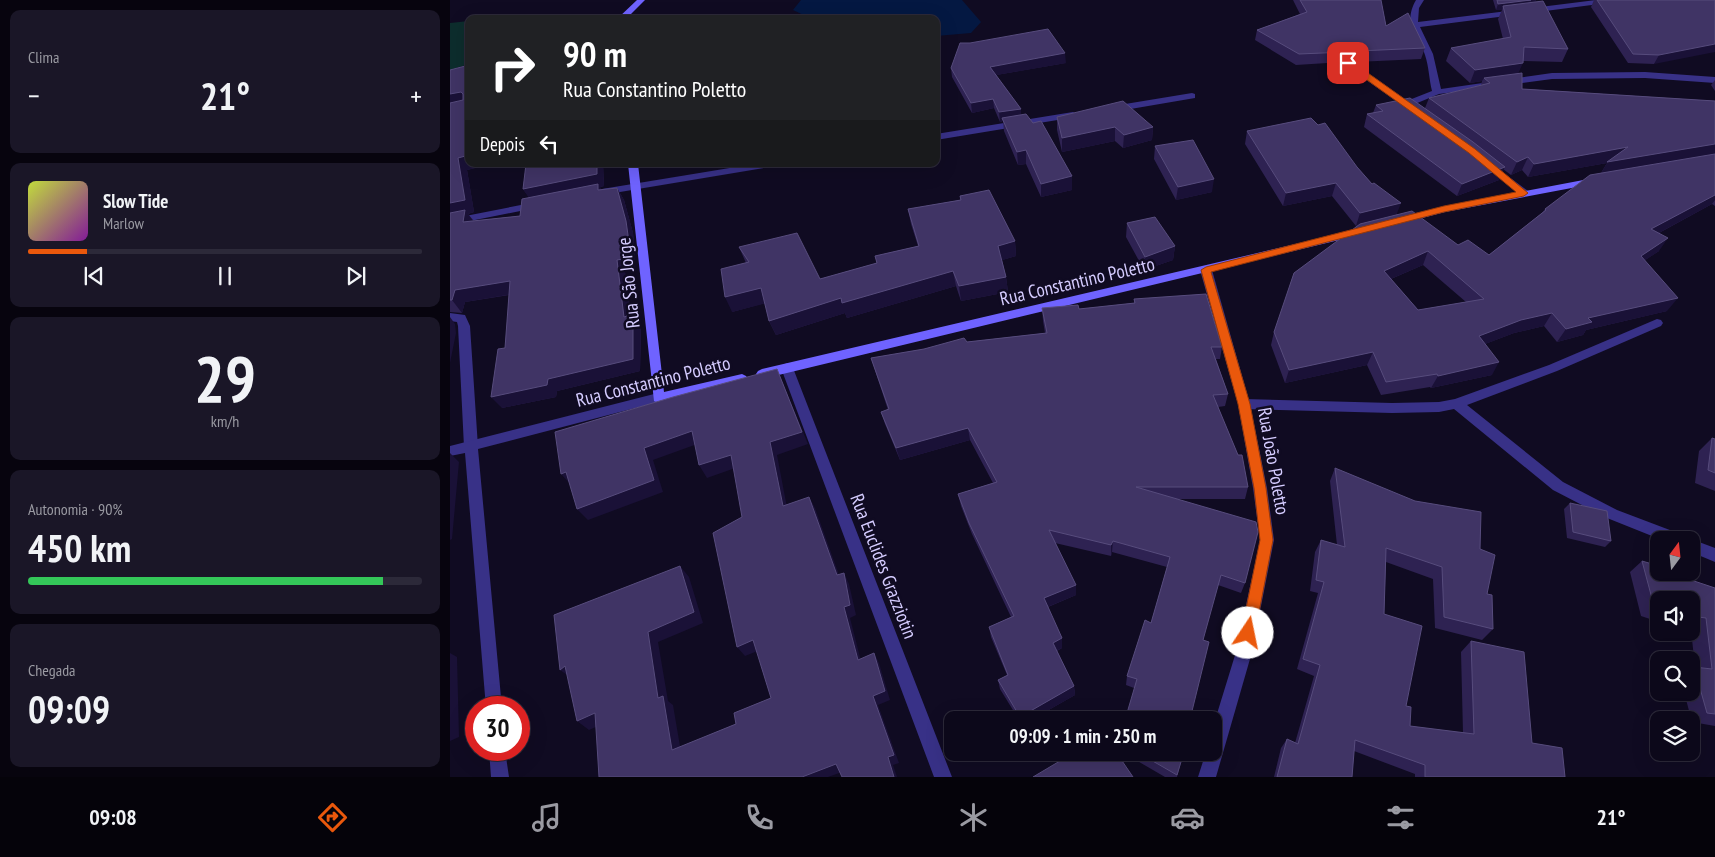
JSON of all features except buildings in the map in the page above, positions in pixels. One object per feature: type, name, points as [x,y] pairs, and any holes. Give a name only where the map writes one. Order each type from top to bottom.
[{"type":"street","points":[[625,15],[641,0]]},
{"type":"street","points":[[1420,0],[1416,5],[1414,25],[1429,52],[1436,92]]},
{"type":"street","points":[[1414,25],[1615,0]]},
{"type":"street","points":[[1348,63],[1421,114]]},
{"type":"street","points":[[1407,104],[1436,92],[1552,76],[1645,75],[1715,80]]},
{"type":"street","points":[[1103,110],[1192,96]]},
{"type":"street","points":[[940,136],[1084,113]]},
{"type":"street","points":[[1480,157],[1524,193]]},
{"type":"street","name":"Rua São Jorge","points":[[633,167],[658,398]]},
{"type":"street","points":[[587,195],[636,185],[751,167]]},
{"type":"street","points":[[1396,222],[1444,209],[1609,179]]},
{"type":"street","points":[[450,222],[548,202]]},
{"type":"street","name":"Rua Constantino Poletto","points":[[450,451],[658,398],[1206,270],[1368,230]]},
{"type":"street","name":"Rua João Poletto","points":[[1206,270],[1244,404],[1260,488],[1267,540],[1244,652],[1216,754],[1207,777]]},
{"type":"street","points":[[450,317],[461,318],[464,326],[471,446],[493,696]]},
{"type":"street","points":[[1244,404],[1392,408],[1438,407],[1456,404],[1553,368],[1657,324]]},
{"type":"street","name":"Rua Euclides Grazziotin","points":[[787,368],[943,777]]},
{"type":"street","points":[[1456,404],[1558,486],[1612,514],[1655,531]]},
{"type":"street","points":[[1700,549],[1715,555]]},
{"type":"street","points":[[498,761],[500,777]]},
{"type":"green space","points":[[465,21],[465,65],[450,70],[450,23]]},
{"type":"water","points":[[801,0],[962,0],[981,22],[971,33],[940,36],[940,15],[804,15],[793,10]]},
{"type":"route","points":[[1248,633],[1267,540],[1260,488],[1244,404],[1206,270],[1310,245],[1444,209],[1524,193],[1472,151],[1348,63]]}]
